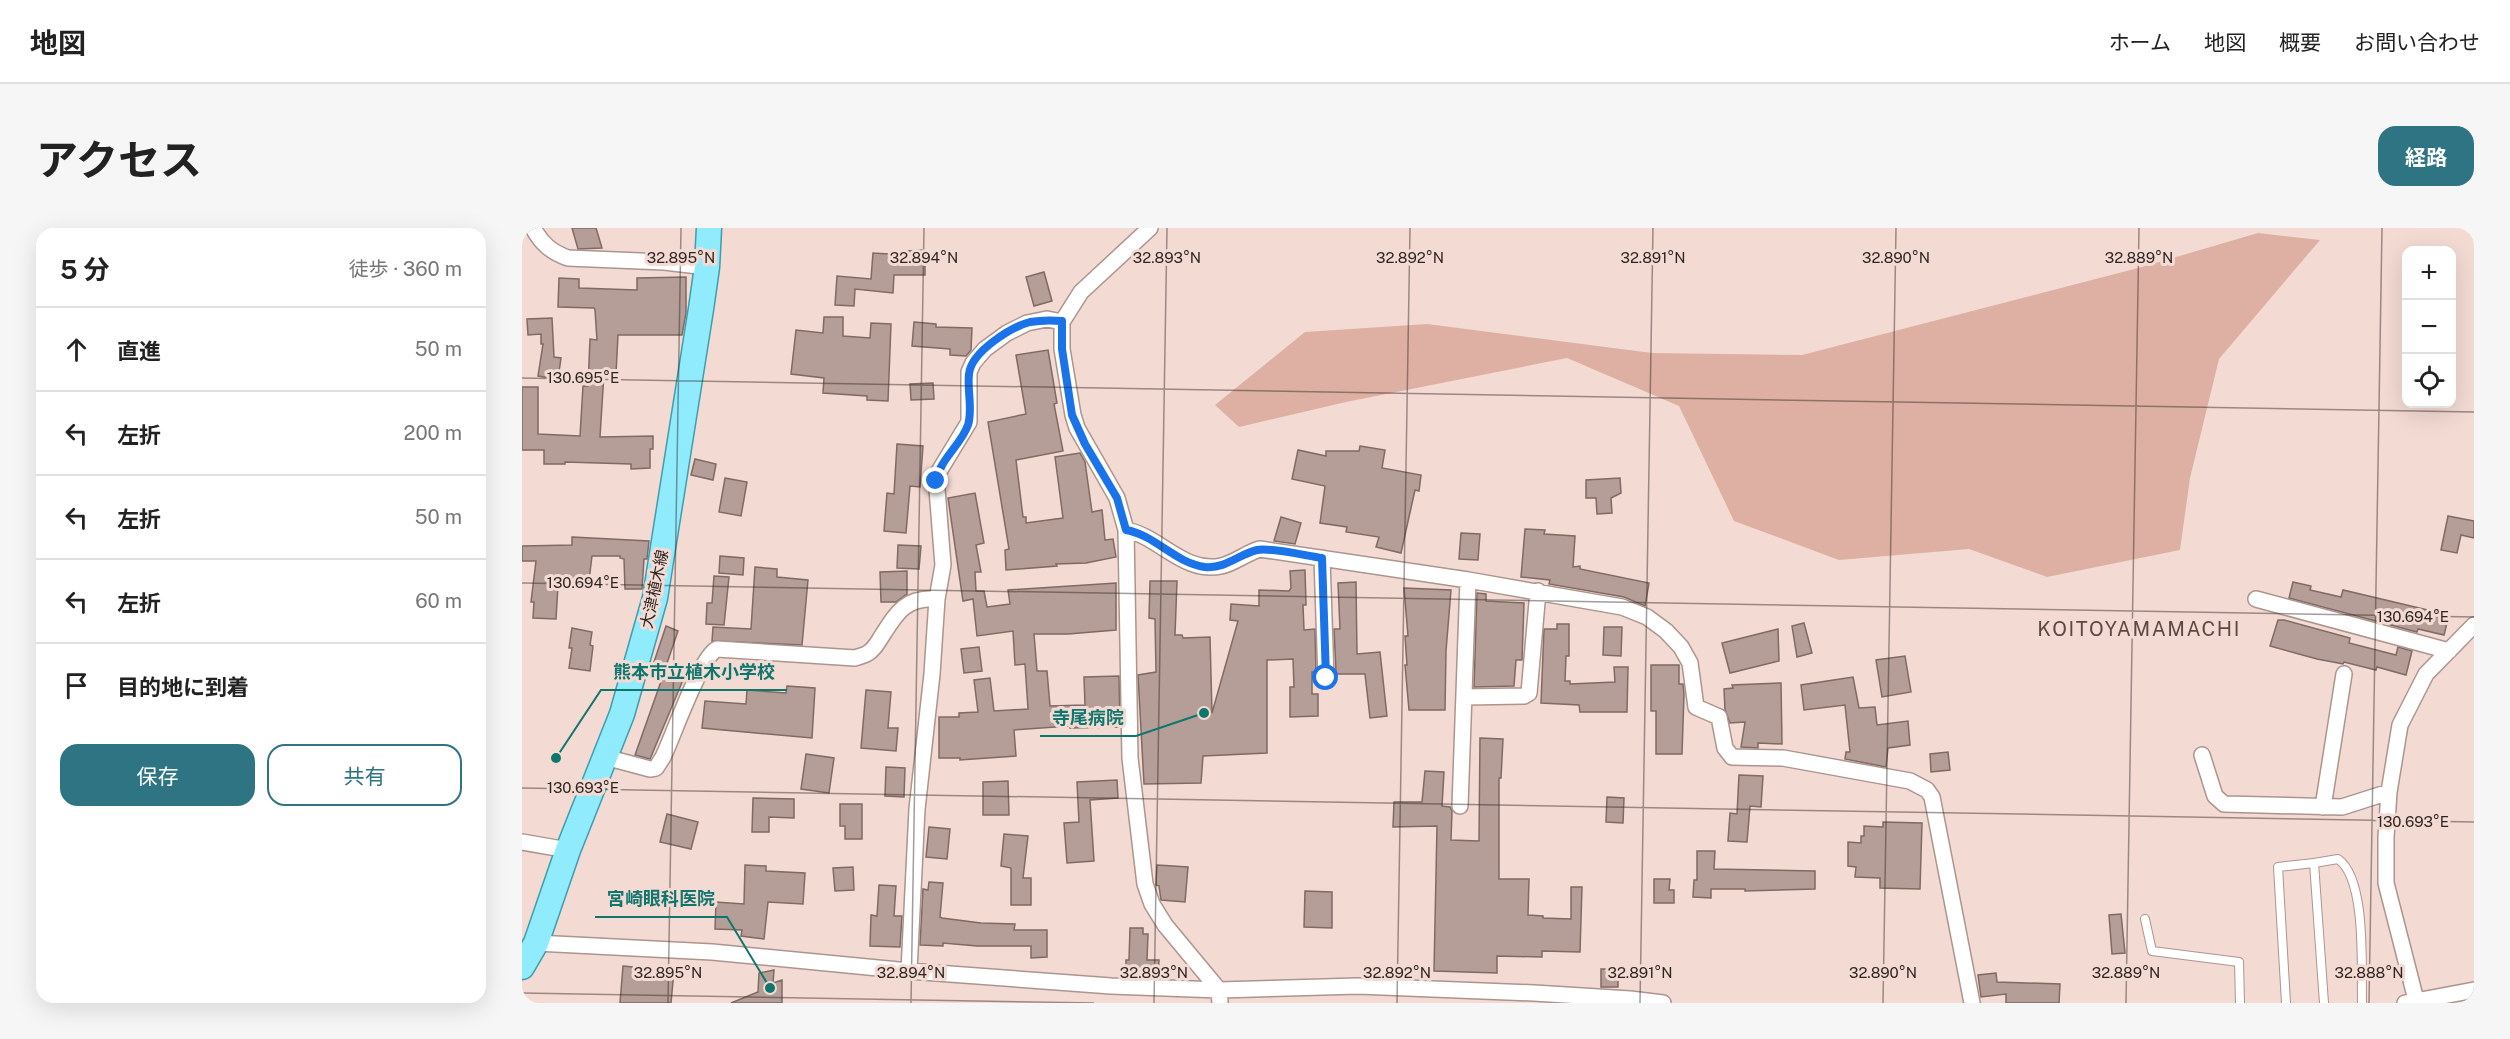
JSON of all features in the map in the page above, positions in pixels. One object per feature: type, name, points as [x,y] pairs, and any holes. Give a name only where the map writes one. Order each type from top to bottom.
[{"type":"main road","name":"大津植木線","points":[[522,967],[536,943],[568,850],[622,714],[656,598],[707,267],[709,228]]},
{"type":"street","points":[[533,228],[541,241],[553,253],[568,258],[664,262],[707,267]]},
{"type":"street","points":[[1150,228],[1081,292],[1062,321],[1062,349],[1072,415],[1085,444],[1117,498],[1126,530],[1130,758],[1145,884],[1152,904],[1165,925],[1220,997]]},
{"type":"street","points":[[909,972],[917,809],[932,674],[937,599],[943,566],[936,481],[938,472],[969,422],[969,372],[984,349],[1007,333],[1028,323],[1047,319],[1062,321]]},
{"type":"street","points":[[1126,530],[1138,532],[1168,551],[1206,567],[1232,563],[1260,549],[1538,591],[1622,607],[1647,617],[1666,631],[1681,647],[1690,663],[1696,707],[1719,717],[1725,748],[1732,757],[1783,758],[1910,782],[1927,790],[1932,797],[1972,1003]]},
{"type":"street","points":[[1322,558],[1326,678]]},
{"type":"street","points":[[1460,806],[1468,580]]},
{"type":"street","points":[[1464,697],[1524,696],[1529,693],[1538,591]]},
{"type":"street","points":[[605,758],[650,769],[656,768],[663,758],[697,676],[711,652],[717,649],[855,658],[869,653],[877,645],[898,611],[910,603],[926,598],[937,599]]},
{"type":"street","points":[[2256,599],[2449,651]]},
{"type":"street","points":[[2474,625],[2426,674],[2400,725],[2389,792],[2386,837],[2386,883],[2411,1002],[2474,990]]},
{"type":"street","points":[[2323,807],[2344,674]]},
{"type":"street","points":[[2202,755],[2215,796],[2224,804],[2342,807],[2389,792]]},
{"type":"street","points":[[522,842],[568,850]]},
{"type":"street","points":[[536,943],[712,952],[909,972],[1111,986],[1220,997],[1358,986],[1606,997],[1663,1003]]},
{"type":"lane","points":[[2286,1003],[2278,867],[2338,859],[2347,866],[2359,906],[2362,1003]]},
{"type":"lane","points":[[2314,863],[2324,1003]]},
{"type":"lane","points":[[2145,920],[2152,951],[2238,962],[2240,1003]]},
{"type":"shaded area","points":[[2258,233],[2320,240],[2219,359],[2190,478],[2180,550],[2047,577],[1969,549],[1839,560],[1734,521],[1679,406],[1567,358],[1346,402],[1239,427],[1215,405],[1305,332],[1427,324],[1652,353],[1802,355],[2142,267]]},
{"type":"building","points":[[572,228],[596,228],[602,248],[578,249]]},
{"type":"building","points":[[925,250],[925,275],[894,275],[893,293],[855,289],[854,306],[835,305],[837,276],[871,279],[873,253],[906,255],[906,251]]},
{"type":"building","points":[[1044,272],[1052,301],[1034,306],[1026,277]]},
{"type":"building","points":[[686,277],[686,313],[682,335],[618,335],[616,374],[604,373],[600,437],[653,436],[650,468],[631,469],[631,464],[565,462],[565,464],[544,464],[544,450],[522,450],[522,387],[538,387],[538,434],[580,436],[583,386],[588,386],[590,339],[597,340],[595,310],[594,308],[558,307],[559,278],[579,279],[579,288],[637,290],[637,278]]},
{"type":"building","points":[[824,317],[843,317],[843,336],[870,338],[871,323],[891,324],[888,401],[867,400],[867,396],[823,393],[824,378],[791,374],[796,330],[823,333]]},
{"type":"building","points":[[552,318],[554,357],[561,358],[558,379],[538,376],[543,344],[541,344],[541,334],[528,335],[527,319]]},
{"type":"building","points":[[914,322],[936,324],[936,327],[972,328],[971,350],[966,356],[950,355],[950,349],[912,346]]},
{"type":"building","points":[[1048,350],[1057,403],[1054,404],[1063,451],[1016,460],[1023,517],[1026,517],[1026,523],[1063,518],[1055,457],[1080,453],[1085,462],[1092,512],[1102,510],[1105,540],[1113,539],[1116,557],[1086,563],[1006,570],[1005,550],[1009,549],[988,422],[1026,414],[1016,355]]},
{"type":"building","points":[[933,383],[934,399],[911,400],[910,384]]},
{"type":"building","points":[[897,444],[923,446],[920,487],[910,486],[906,533],[884,531],[887,493],[894,494]]},
{"type":"building","points":[[1360,446],[1385,450],[1382,468],[1421,475],[1419,491],[1415,490],[1401,553],[1376,547],[1379,537],[1346,532],[1347,527],[1320,523],[1325,486],[1292,479],[1298,450],[1326,456],[1326,451],[1359,451]]},
{"type":"building","points":[[695,459],[716,464],[713,480],[691,475]]},
{"type":"building","points":[[725,478],[747,482],[741,516],[719,512]]},
{"type":"building","points":[[1620,478],[1621,493],[1611,498],[1612,513],[1597,514],[1596,498],[1586,498],[1586,480]]},
{"type":"building","points":[[975,493],[984,543],[976,545],[981,572],[975,572],[976,591],[984,591],[987,607],[1010,604],[1008,590],[1116,583],[1116,630],[1034,634],[1037,671],[1047,671],[1050,706],[1085,705],[1084,677],[1119,676],[1120,727],[1070,728],[1070,726],[1014,730],[1016,756],[960,760],[960,758],[939,758],[939,717],[959,717],[959,713],[978,712],[974,680],[990,678],[994,711],[1028,709],[1025,664],[1015,665],[1013,631],[977,636],[973,599],[963,601],[948,498]]},
{"type":"building","points":[[2448,516],[2474,521],[2474,538],[2461,535],[2457,553],[2441,550]]},
{"type":"building","points":[[1281,517],[1301,523],[1295,544],[1274,541]]},
{"type":"building","points":[[1525,529],[1545,530],[1544,534],[1575,536],[1573,567],[1580,566],[1580,569],[1649,583],[1645,606],[1624,597],[1549,584],[1550,580],[1521,577]]},
{"type":"building","points":[[1461,533],[1480,534],[1478,560],[1459,559]]},
{"type":"building","points":[[572,537],[649,541],[647,559],[644,559],[642,589],[625,589],[624,559],[620,556],[592,556],[588,589],[558,586],[556,619],[533,618],[534,602],[531,602],[536,561],[522,561],[522,546],[572,545]]},
{"type":"building","points":[[898,545],[921,546],[919,569],[897,568]]},
{"type":"building","points":[[720,556],[744,558],[743,575],[719,573]]},
{"type":"building","points":[[755,567],[777,569],[777,577],[808,580],[802,645],[712,641],[713,627],[751,629]]},
{"type":"building","points":[[1305,570],[1304,630],[1315,629],[1316,672],[1312,672],[1312,694],[1318,694],[1318,716],[1290,717],[1290,687],[1294,687],[1293,659],[1267,660],[1267,753],[1203,756],[1201,783],[1144,784],[1138,675],[1156,672],[1155,619],[1149,618],[1150,581],[1177,581],[1175,635],[1182,635],[1183,638],[1210,637],[1212,713],[1238,621],[1230,620],[1231,604],[1259,606],[1259,590],[1289,591],[1291,588],[1290,571]]},
{"type":"building","points":[[907,571],[907,594],[896,602],[881,602],[880,572]]},
{"type":"building","points":[[714,576],[729,577],[724,625],[706,624],[707,603],[712,603]]},
{"type":"building","points":[[1356,582],[1357,654],[1380,652],[1387,716],[1370,718],[1365,674],[1337,674],[1336,671],[1334,629],[1340,629],[1338,583]]},
{"type":"building","points":[[2293,582],[2311,586],[2310,590],[2341,597],[2343,590],[2449,615],[2444,635],[2418,629],[2417,632],[2289,598]]},
{"type":"building","points":[[1404,588],[1451,590],[1446,651],[1445,710],[1409,710],[1405,665],[1407,665],[1405,636],[1408,636]]},
{"type":"building","points":[[1477,593],[1486,594],[1486,601],[1524,603],[1522,660],[1516,660],[1514,686],[1474,687]]},
{"type":"building","points":[[2278,620],[2350,638],[2349,643],[2396,655],[2398,647],[2412,651],[2406,675],[2377,667],[2376,670],[2344,662],[2343,664],[2317,659],[2270,646]]},
{"type":"building","points":[[1804,623],[1812,653],[1797,657],[1792,626]]},
{"type":"building","points":[[1557,624],[1569,624],[1569,656],[1566,656],[1565,681],[1570,681],[1570,684],[1615,682],[1614,667],[1628,667],[1627,712],[1580,712],[1579,705],[1541,703],[1544,629],[1557,629]]},
{"type":"building","points":[[666,626],[678,631],[664,672],[652,668]]},
{"type":"building","points":[[1604,627],[1622,627],[1621,656],[1603,655]]},
{"type":"building","points":[[572,628],[592,632],[590,671],[569,668]]},
{"type":"building","points":[[1778,629],[1779,661],[1730,673],[1722,643]]},
{"type":"building","points":[[979,647],[982,671],[964,673],[961,649]]},
{"type":"building","points":[[1905,656],[1911,692],[1882,697],[1876,660]]},
{"type":"building","points":[[1651,665],[1679,665],[1679,684],[1683,684],[1684,694],[1682,754],[1656,754],[1656,711],[1651,711]]},
{"type":"building","points":[[664,673],[683,680],[650,759],[635,755]]},
{"type":"building","points":[[1853,677],[1859,708],[1875,707],[1877,725],[1908,721],[1910,745],[1888,748],[1886,767],[1845,759],[1846,752],[1850,752],[1845,705],[1804,710],[1801,685]]},
{"type":"building","points":[[1781,683],[1782,744],[1758,743],[1758,748],[1741,747],[1745,722],[1730,723],[1725,710],[1724,689],[1733,688],[1732,685]]},
{"type":"building","points":[[787,686],[815,688],[812,738],[702,728],[705,701],[746,704],[747,690],[786,693]]},
{"type":"building","points":[[866,690],[891,692],[888,728],[898,728],[896,751],[861,748]]},
{"type":"building","points":[[1480,738],[1503,739],[1501,778],[1499,778],[1499,879],[1529,879],[1528,915],[1543,916],[1543,918],[1571,919],[1571,887],[1582,887],[1580,952],[1542,951],[1542,957],[1497,956],[1497,973],[1434,971],[1437,826],[1393,827],[1394,802],[1422,802],[1425,771],[1444,772],[1442,806],[1450,807],[1452,811],[1451,840],[1479,841]]},
{"type":"building","points":[[1948,752],[1950,770],[1931,772],[1930,754]]},
{"type":"building","points":[[806,754],[834,758],[829,793],[801,789]]},
{"type":"building","points":[[886,767],[905,768],[904,797],[885,796]]},
{"type":"building","points":[[1739,775],[1763,776],[1761,807],[1750,806],[1747,842],[1728,841],[1730,813],[1737,814]]},
{"type":"building","points":[[1117,780],[1118,798],[1090,800],[1094,861],[1067,863],[1064,823],[1079,822],[1077,782]]},
{"type":"building","points":[[1008,781],[1009,815],[983,815],[983,782]]},
{"type":"building","points":[[1607,797],[1624,798],[1623,823],[1606,822]]},
{"type":"building","points":[[753,798],[794,799],[794,818],[769,817],[769,832],[752,832]]},
{"type":"building","points":[[840,804],[862,804],[862,839],[845,839],[845,826],[840,826]]},
{"type":"building","points":[[667,814],[698,822],[691,849],[660,842]]},
{"type":"building","points":[[1883,822],[1922,823],[1920,889],[1880,888],[1880,878],[1855,877],[1856,867],[1848,866],[1848,842],[1861,843],[1864,826],[1883,827]]},
{"type":"building","points":[[929,827],[950,829],[947,859],[926,857]]},
{"type":"building","points":[[1004,834],[1028,836],[1023,878],[1031,878],[1031,905],[1011,905],[1011,868],[1001,866]]},
{"type":"building","points":[[1697,851],[1715,851],[1714,869],[1815,871],[1815,889],[1745,891],[1745,889],[1711,889],[1711,898],[1693,897],[1694,880],[1697,880]]},
{"type":"building","points":[[745,865],[766,866],[766,871],[805,873],[803,904],[768,902],[764,939],[741,936],[742,930],[715,929],[716,902],[744,904]]},
{"type":"building","points":[[1157,865],[1188,867],[1185,902],[1161,900],[1159,886],[1156,885]]},
{"type":"building","points":[[853,867],[854,890],[835,891],[833,868]]},
{"type":"building","points":[[1654,879],[1670,879],[1669,890],[1674,890],[1674,903],[1654,903]]},
{"type":"building","points":[[929,882],[943,883],[940,917],[981,923],[1015,924],[1014,930],[1047,930],[1047,957],[1031,958],[1031,946],[977,946],[943,943],[943,946],[920,945],[923,889],[928,890]]},
{"type":"building","points":[[879,885],[896,886],[894,916],[902,916],[900,947],[870,946],[871,915],[877,916]]},
{"type":"building","points":[[1305,891],[1332,892],[1332,928],[1304,927]]},
{"type":"building","points":[[2121,914],[2125,953],[2112,954],[2109,915]]},
{"type":"building","points":[[1130,928],[1143,928],[1143,934],[1148,934],[1147,960],[1159,960],[1158,978],[1126,977]]},
{"type":"building","points":[[623,966],[674,971],[671,1003],[620,1003]]},
{"type":"building","points":[[1601,969],[1618,969],[1618,987],[1601,987]]},
{"type":"building","points":[[774,970],[773,983],[782,980],[782,1003],[731,1003],[758,992],[759,973]]},
{"type":"building","points":[[1996,973],[1997,982],[2060,984],[2059,1003],[2006,1003],[2006,994],[1981,997],[1978,975]]},
{"type":"place","name":"寺尾病院","points":[[1204,713]]},
{"type":"place","name":"熊本市立植木小学校","points":[[556,758]]},
{"type":"place","name":"宮崎眼科医院","points":[[770,988]]},
{"type":"district","name":"KOITOYAMAMACHI","points":[[2139,629]]},
{"type":"route","points":[[936,481],[938,472],[969,422],[969,372],[984,349],[1007,333],[1028,323],[1047,319],[1062,321],[1062,349],[1072,415],[1085,444],[1117,498],[1126,530],[1138,532],[1168,551],[1206,567],[1232,563],[1260,549],[1322,558],[1326,678]]}]
